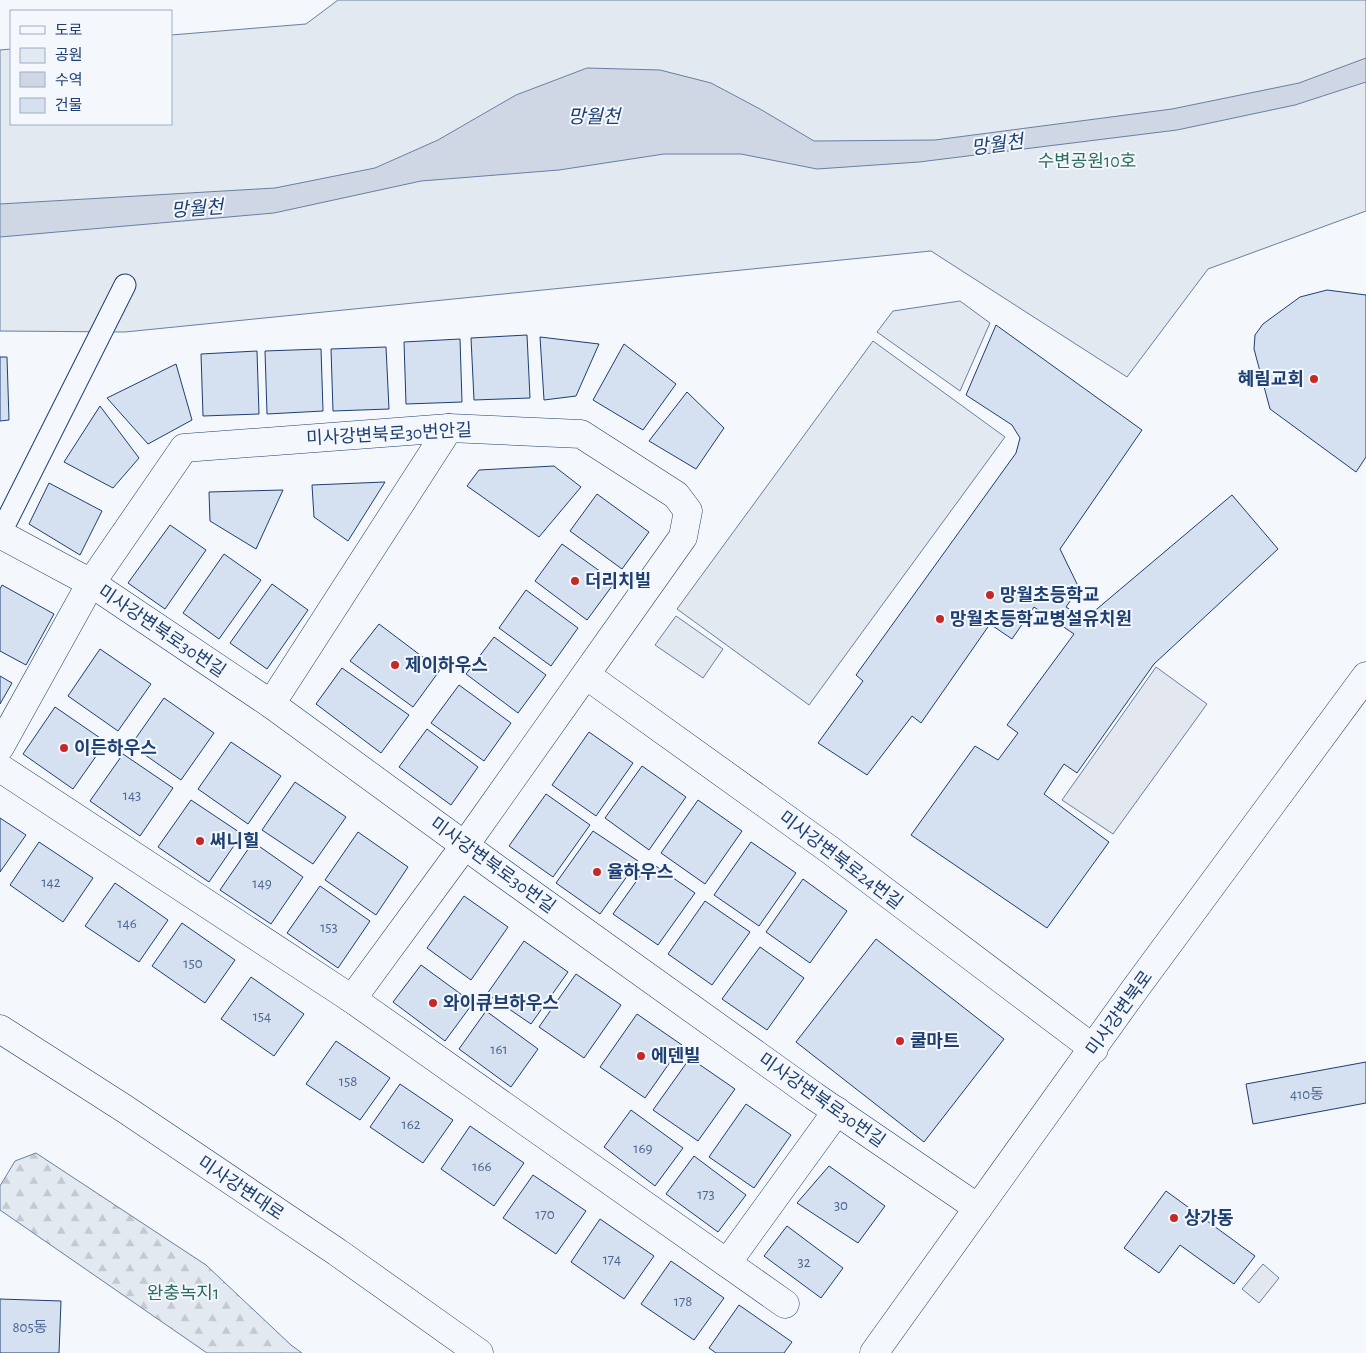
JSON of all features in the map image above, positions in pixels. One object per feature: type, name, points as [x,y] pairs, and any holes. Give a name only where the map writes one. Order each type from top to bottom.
[{"type":"street","points":[[0,534],[125,285]]},
{"type":"street","points":[[271,704],[448,428]]},
{"type":"street","name":"미사강변북로30번안길","points":[[91,583],[184,448],[448,428],[581,434],[676,495],[688,510],[683,537],[465,845],[352,998]]},
{"type":"street","name":"미사강변북로30번길","points":[[0,534],[91,583],[271,704],[837,1111],[978,1208]]},
{"type":"street","points":[[0,747],[91,583]]},
{"type":"street","name":"미사강변북로24번길","points":[[586,675],[830,850],[1094,1049]]},
{"type":"street","name":"미사강변북로","points":[[874,1353],[1136,989],[1366,676]]},
{"type":"street","points":[[0,768],[352,998],[785,1304]]},
{"type":"street","name":"미사강변대로","points":[[0,1029],[158,1131],[336,1252],[479,1353]]},
{"type":"street","points":[[727,1263],[837,1111]]},
{"type":"green space","name":"수변공원10호","points":[[338,0],[1366,0],[1366,211],[1208,269],[1127,377],[931,251],[125,332],[0,331],[0,50],[10,49],[10,125],[172,125],[172,35],[306,24]]},
{"type":"green space","points":[[960,301],[990,323],[960,391],[877,332],[893,311]]},
{"type":"green space","points":[[873,341],[1005,437],[809,705],[677,609]]},
{"type":"green space","points":[[676,616],[723,649],[703,678],[655,645]]},
{"type":"green space","name":"완충녹지1","points":[[36,1153],[206,1265],[291,1345],[302,1353],[207,1353],[0,1210],[0,1186],[15,1161]]},
{"type":"shaded area","points":[[1156,667],[1207,704],[1113,834],[1062,800]]},
{"type":"shaded area","points":[[1263,1264],[1279,1278],[1259,1303],[1242,1289]]},
{"type":"water","name":"망월천","points":[[1366,58],[1366,82],[1295,105],[1177,130],[919,162],[817,169],[741,154],[664,154],[559,170],[421,181],[274,213],[0,237],[0,204],[275,188],[375,168],[438,140],[516,95],[587,68],[660,70],[711,83],[814,141],[935,140],[1172,109],[1299,83]]},
{"type":"building","name":"혜림교회","points":[[1327,290],[1366,295],[1366,457],[1356,472],[1270,409],[1254,349],[1255,335],[1263,324],[1300,297]]},
{"type":"building","points":[[996,325],[1142,430],[1060,549],[1079,588],[1066,607],[1085,619],[1232,495],[1278,549],[1154,664],[1077,773],[1064,764],[1044,794],[1109,842],[1047,928],[911,835],[975,746],[998,760],[1018,733],[1007,725],[1074,634],[1034,607],[1012,639],[990,624],[921,723],[912,716],[867,775],[818,743],[863,681],[856,675],[1016,453],[1020,438],[1012,425],[966,395]]},
{"type":"building","points":[[527,335],[530,398],[474,400],[471,338]]},
{"type":"building","points":[[540,337],[599,344],[576,396],[544,400]]},
{"type":"building","points":[[460,339],[462,402],[406,404],[404,342]]},
{"type":"building","points":[[624,344],[676,384],[643,430],[593,400]]},
{"type":"building","points":[[386,347],[389,409],[333,411],[331,349]]},
{"type":"building","points":[[321,349],[323,411],[267,414],[265,351]]},
{"type":"building","points":[[257,351],[259,414],[203,416],[201,354]]},
{"type":"building","points":[[0,357],[7,357],[9,420],[0,421]]},
{"type":"building","points":[[176,364],[192,420],[148,444],[107,398]]},
{"type":"building","points":[[687,392],[724,428],[696,469],[649,441]]},
{"type":"building","points":[[100,406],[139,458],[113,488],[64,462]]},
{"type":"building","points":[[554,466],[581,487],[539,537],[467,486],[479,470]]},
{"type":"building","points":[[385,482],[348,541],[314,517],[312,485]]},
{"type":"building","points":[[49,483],[102,511],[80,555],[29,524]]},
{"type":"building","points":[[283,490],[256,549],[210,521],[209,492]]},
{"type":"building","points":[[597,494],[649,532],[622,569],[570,531]]},
{"type":"building","points":[[170,525],[206,550],[165,609],[128,583]]},
{"type":"building","name":"더리치빌","points":[[562,544],[615,582],[587,620],[535,581]]},
{"type":"building","points":[[224,554],[261,580],[219,639],[183,613]]},
{"type":"building","points":[[272,584],[308,610],[267,669],[230,643]]},
{"type":"building","points":[[2,585],[54,614],[26,665],[0,651],[0,589]]},
{"type":"building","points":[[526,590],[578,628],[551,666],[499,628]]},
{"type":"building","name":"제이하우스","points":[[379,624],[440,670],[413,707],[350,661]]},
{"type":"building","points":[[494,637],[546,675],[518,713],[466,674]]},
{"type":"building","points":[[100,649],[151,684],[118,731],[68,696]]},
{"type":"building","points":[[342,668],[409,715],[381,753],[316,704]]},
{"type":"building","points":[[0,676],[12,683],[0,704]]},
{"type":"building","points":[[459,685],[511,723],[484,761],[431,723]]},
{"type":"building","points":[[164,698],[214,733],[181,780],[131,745]]},
{"type":"building","name":"이든하우스","points":[[55,707],[106,742],[73,789],[23,754]]},
{"type":"building","points":[[427,729],[478,767],[451,805],[399,767]]},
{"type":"building","points":[[589,732],[633,763],[596,816],[552,785]]},
{"type":"building","points":[[231,742],[281,776],[248,824],[198,789]]},
{"type":"building","points":[[123,754],[173,788],[140,836],[90,801]]},
{"type":"building","points":[[642,766],[686,797],[649,850],[605,818]]},
{"type":"building","points":[[295,782],[346,817],[313,864],[262,830]]},
{"type":"building","points":[[546,794],[590,825],[553,877],[509,846]]},
{"type":"building","name":"써니힐","points":[[191,800],[242,834],[209,882],[158,847]]},
{"type":"building","points":[[698,800],[742,831],[705,884],[661,853]]},
{"type":"building","points":[[0,818],[26,835],[0,872]]},
{"type":"building","name":"율하우스","points":[[593,831],[638,861],[600,914],[556,883]]},
{"type":"building","points":[[358,832],[408,867],[376,915],[325,880]]},
{"type":"building","points":[[39,842],[93,878],[63,922],[10,885]]},
{"type":"building","points":[[253,842],[303,877],[271,924],[220,890]]},
{"type":"building","points":[[751,842],[796,873],[759,926],[714,895]]},
{"type":"building","points":[[650,862],[695,893],[658,945],[613,914]]},
{"type":"building","points":[[803,879],[847,911],[810,963],[766,932]]},
{"type":"building","points":[[115,883],[168,920],[139,962],[85,926]]},
{"type":"building","points":[[320,886],[370,921],[338,968],[287,933]]},
{"type":"building","points":[[464,896],[508,927],[471,980],[427,948]]},
{"type":"building","points":[[705,901],[750,932],[712,985],[668,954]]},
{"type":"building","points":[[182,923],[235,960],[205,1003],[152,966]]},
{"type":"building","name":"쿨마트","points":[[876,939],[1004,1039],[924,1142],[796,1042]]},
{"type":"building","points":[[524,941],[568,972],[531,1024],[487,994]]},
{"type":"building","points":[[760,947],[804,978],[767,1030],[722,999]]},
{"type":"building","name":"와이큐브하우스","points":[[421,965],[473,1003],[445,1041],[393,1002]]},
{"type":"building","points":[[576,974],[621,1005],[584,1058],[539,1027]]},
{"type":"building","points":[[251,977],[304,1014],[274,1056],[221,1019]]},
{"type":"building","points":[[486,1011],[538,1049],[511,1087],[459,1049]]},
{"type":"building","name":"에덴빌","points":[[637,1014],[682,1045],[645,1098],[600,1067]]},
{"type":"building","points":[[336,1041],[390,1078],[360,1120],[306,1084]]},
{"type":"building","points":[[690,1058],[735,1089],[698,1141],[653,1110]]},
{"type":"building","points":[[1366,1062],[1366,1103],[1253,1124],[1246,1084]]},
{"type":"building","points":[[400,1084],[453,1120],[423,1163],[370,1127]]},
{"type":"building","points":[[746,1104],[791,1135],[754,1188],[709,1157]]},
{"type":"building","points":[[631,1110],[683,1148],[655,1186],[604,1147]]},
{"type":"building","points":[[470,1126],[524,1163],[494,1206],[441,1169]]},
{"type":"building","points":[[694,1156],[746,1195],[718,1232],[666,1194]]},
{"type":"building","points":[[829,1166],[885,1206],[858,1243],[797,1203]]},
{"type":"building","points":[[533,1175],[586,1211],[556,1254],[503,1218]]},
{"type":"building","name":"상가동","points":[[1166,1191],[1255,1256],[1234,1284],[1180,1245],[1159,1273],[1124,1248]]},
{"type":"building","points":[[600,1219],[654,1256],[624,1299],[571,1262]]},
{"type":"building","points":[[787,1226],[843,1268],[821,1298],[764,1256]]},
{"type":"building","points":[[671,1261],[724,1298],[694,1340],[641,1304]]},
{"type":"building","points":[[0,1299],[61,1301],[59,1353],[0,1353]]},
{"type":"building","points":[[739,1305],[792,1342],[784,1353],[716,1353],[709,1348]]},
{"type":"place","name":"혜림교회","points":[[1314,379]]},
{"type":"place","name":"더리치빌","points":[[575,581]]},
{"type":"place","name":"망월초등학교","points":[[990,595]]},
{"type":"place","name":"망월초등학교병설유치원","points":[[940,619]]},
{"type":"place","name":"제이하우스","points":[[395,665]]},
{"type":"place","name":"이든하우스","points":[[64,748]]},
{"type":"place","name":"써니힐","points":[[200,841]]},
{"type":"place","name":"율하우스","points":[[597,872]]},
{"type":"place","name":"와이큐브하우스","points":[[433,1003]]},
{"type":"place","name":"쿨마트","points":[[900,1041]]},
{"type":"place","name":"에덴빌","points":[[641,1056]]},
{"type":"place","name":"상가동","points":[[1174,1218]]}]
